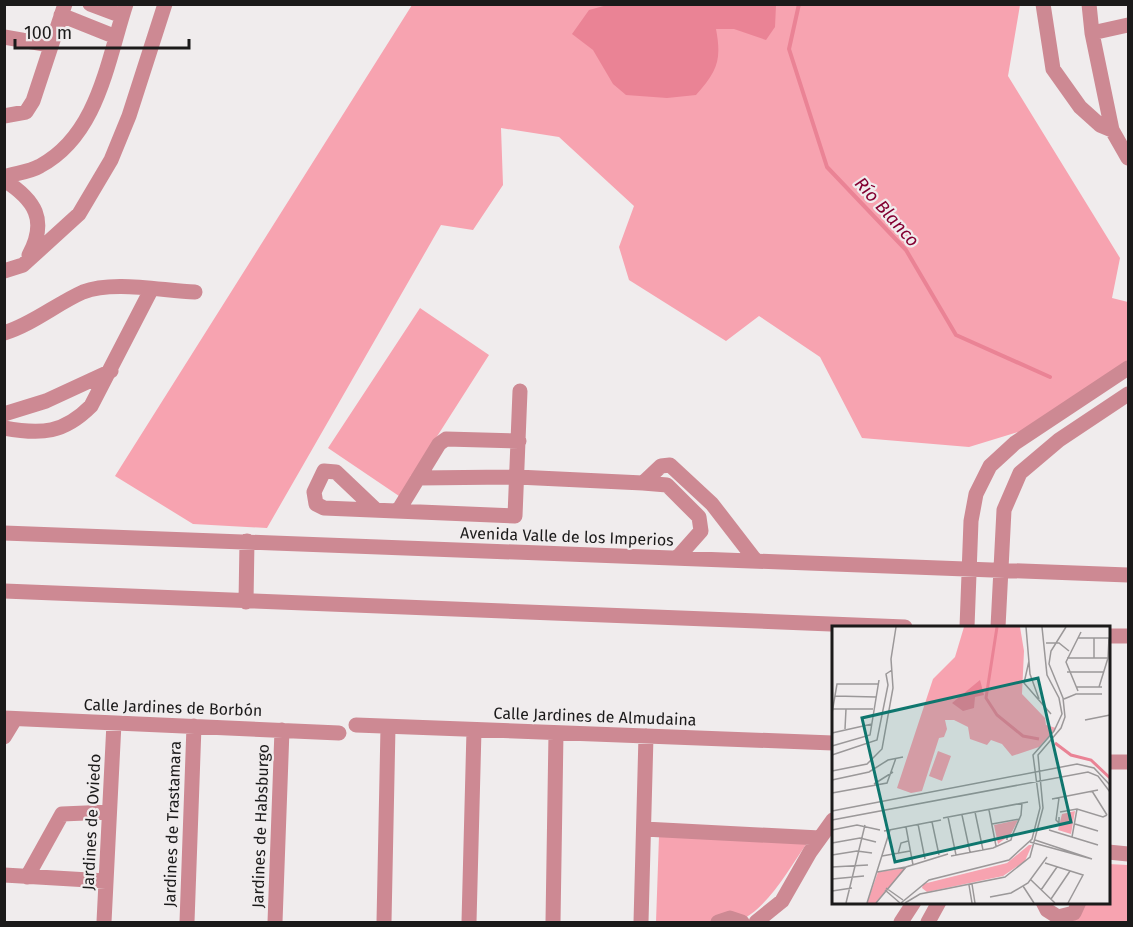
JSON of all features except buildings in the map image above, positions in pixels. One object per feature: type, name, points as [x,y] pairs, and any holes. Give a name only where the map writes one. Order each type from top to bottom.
[{"type":"street","points":[[4,178],[38,167],[59,154],[77,135],[95,104],[124,10],[90,4]]},
{"type":"street","points":[[4,271],[23,265],[79,214],[111,160],[129,116],[165,4]]},
{"type":"street","points":[[1043,4],[1053,69],[1080,107],[1100,125],[1112,130]]},
{"type":"street","points":[[1089,4],[1092,33],[1112,130],[1128,158]]},
{"type":"street","points":[[9,116],[26,112],[33,101],[63,10],[116,37]]},
{"type":"street","points":[[1092,33],[1128,25]]},
{"type":"street","points":[[4,37],[50,45]]},
{"type":"street","points":[[4,178],[33,204],[39,221],[36,241],[23,265]]},
{"type":"street","points":[[4,333],[34,321],[83,292],[98,288],[117,286],[195,292]]},
{"type":"street","points":[[4,428],[43,432],[60,429],[77,420],[91,406],[111,371],[151,290]]},
{"type":"street","points":[[968,626],[971,521],[976,494],[990,466],[1015,443],[1128,368]]},
{"type":"street","points":[[4,414],[46,401],[111,371]]},
{"type":"street","points":[[376,510],[515,516],[520,391]]},
{"type":"street","points":[[998,626],[999,570],[1004,510],[1020,473],[1059,440],[1128,394]]},
{"type":"street","points":[[1080,401],[1094,417]]},
{"type":"street","points":[[398,511],[439,444],[446,439],[519,441]]},
{"type":"street","points":[[643,483],[661,466],[670,465],[712,504],[756,561]]},
{"type":"street","points":[[418,478],[517,477],[667,485],[699,517],[701,531],[677,558]]},
{"type":"street","points":[[699,517],[712,504]]},
{"type":"street","name":"Avenida Valle de los Imperios","points":[[4,533],[1128,575]]},
{"type":"street","points":[[246,602],[247,541]]},
{"type":"street","points":[[4,591],[879,626]]},
{"type":"street","points":[[1109,636],[1128,636]]},
{"type":"street","points":[[4,737],[10,719]]},
{"type":"street","name":"Calle Jardines de Borbón","points":[[10,719],[339,733]]},
{"type":"street","name":"Jardines de Oviedo","points":[[104,922],[114,723]]},
{"type":"street","name":"Calle Jardines de Almudaina","points":[[356,725],[832,743]]},
{"type":"street","name":"Jardines de Trastamara","points":[[187,922],[194,726]]},
{"type":"street","points":[[384,922],[388,727]]},
{"type":"street","name":"Jardines de Habsburgo","points":[[275,922],[282,730]]},
{"type":"street","points":[[469,922],[474,730]]},
{"type":"street","points":[[553,922],[556,733]]},
{"type":"street","points":[[641,922],[646,736]]},
{"type":"street","points":[[1109,762],[1128,762]]},
{"type":"street","points":[[27,876],[63,814],[109,812]]},
{"type":"street","points":[[756,922],[782,901],[832,821]]},
{"type":"street","points":[[644,829],[820,838]]},
{"type":"street","points":[[1109,852],[1128,854]]},
{"type":"street","points":[[4,875],[106,881]]},
{"type":"street","points":[[901,922],[913,903]]},
{"type":"street","points":[[928,922],[938,903]]},
{"type":"street","points":[[1047,913],[1066,916],[1074,913],[1079,903]]},
{"type":"street","points":[[718,922],[730,918],[742,922]]},
{"type":"shaded area","points":[[611,4],[776,5],[775,27],[766,40],[734,29],[716,29],[718,58],[716,65],[709,79],[696,95],[667,98],[626,95],[613,84],[593,50],[572,34],[589,10]]},
{"type":"shaded area","points":[[412,5],[1020,5],[1008,76],[1120,258],[1112,298],[1128,302],[1128,362],[1041,425],[969,447],[862,438],[820,357],[759,316],[726,341],[629,280],[619,247],[634,206],[559,137],[501,128],[503,185],[473,230],[441,225],[267,528],[193,524],[115,476]]},
{"type":"shaded area","points":[[420,308],[489,355],[399,496],[328,448]]},
{"type":"shaded area","points":[[659,836],[807,843],[763,904],[745,918],[715,923],[656,922]]},
{"type":"shaded area","points":[[1109,864],[1128,865],[1128,922],[1062,922],[1085,903],[1109,903]]},
{"type":"waterway","name":"Río Blanco","points":[[799,4],[789,49],[827,167],[906,250],[956,335],[1050,377]]}]
